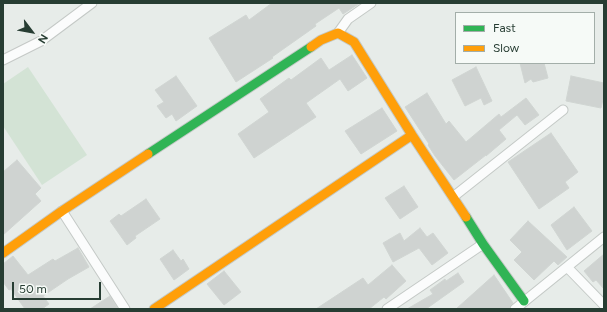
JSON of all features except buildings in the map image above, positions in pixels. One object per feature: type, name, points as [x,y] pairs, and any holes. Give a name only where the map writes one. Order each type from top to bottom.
[{"type":"street","points":[[3,60],[41,41],[92,3]]},
{"type":"street","points":[[5,248],[321,40],[338,33],[348,19],[370,3]]},
{"type":"street","points":[[338,33],[354,42],[483,244],[524,301]]},
{"type":"street","points":[[453,197],[563,110]]},
{"type":"street","points":[[154,309],[412,135]]},
{"type":"street","points":[[62,211],[124,309]]},
{"type":"street","points":[[515,309],[604,237]]},
{"type":"street","points":[[387,309],[483,244]]},
{"type":"street","points":[[567,267],[604,305]]},
{"type":"green space","points":[[28,67],[87,155],[42,185],[3,126],[3,84]]},
{"type":"traffic: fast","points":[[148,154],[311,47]]},
{"type":"traffic: fast","points":[[466,217],[483,244],[524,301]]},
{"type":"traffic: slow","points":[[311,47],[321,40],[338,33],[354,42],[412,135],[466,217]]},
{"type":"traffic: slow","points":[[154,309],[412,135]]},
{"type":"traffic: slow","points":[[3,253],[62,211],[148,154]]}]
